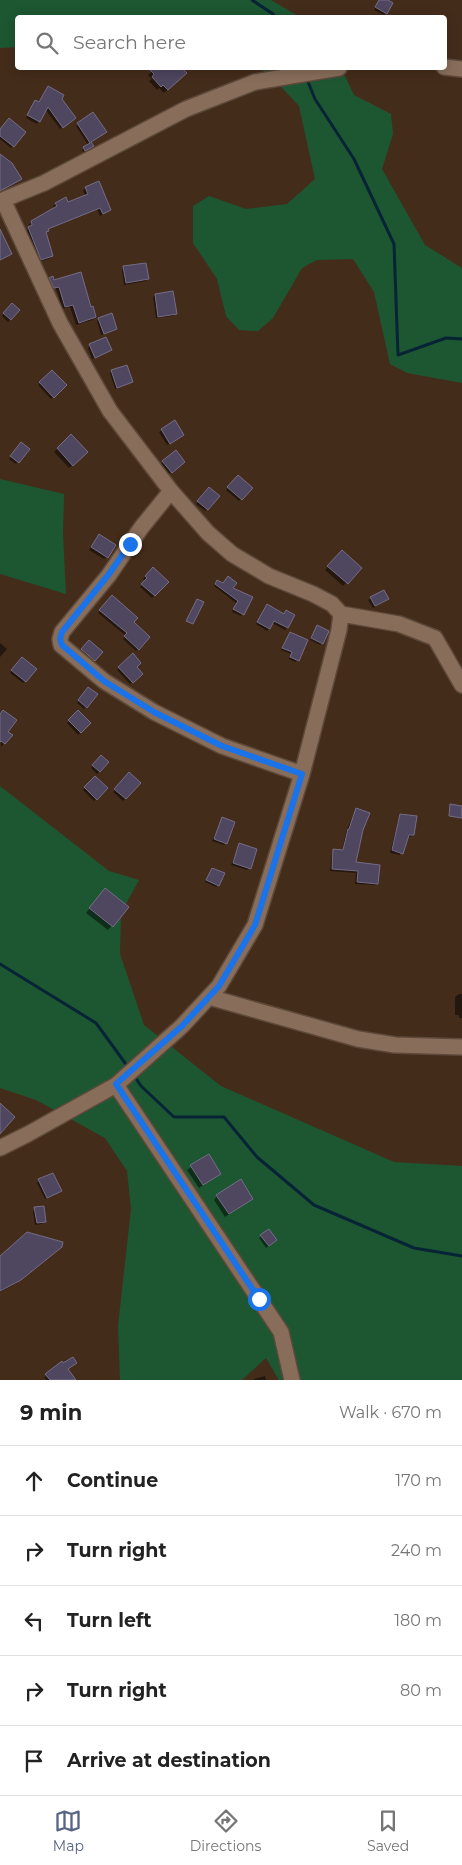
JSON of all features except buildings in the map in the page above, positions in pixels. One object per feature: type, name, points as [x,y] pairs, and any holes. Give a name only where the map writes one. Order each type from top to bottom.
[{"type":"street","points":[[447,67],[462,69]]},
{"type":"street","points":[[327,70],[255,82],[186,109],[44,183],[2,201],[60,323],[106,403],[171,491],[208,533],[232,554],[269,576],[332,604],[341,614],[399,624],[435,638],[462,685]]},
{"type":"street","points":[[171,491],[141,528],[109,574],[62,632],[60,639],[62,645],[104,681],[154,712],[222,746],[302,774]]},
{"type":"street","points":[[0,1148],[116,1084],[182,1026],[219,986],[255,925],[302,774],[339,630],[341,614]]},
{"type":"street","points":[[209,997],[358,1039],[395,1045],[462,1047]]},
{"type":"street","points":[[116,1084],[281,1332],[292,1380]]},
{"type":"green space","points":[[0,0],[271,0],[297,15],[15,15],[15,47],[0,48]]},
{"type":"green space","points":[[262,70],[342,70],[354,95],[391,114],[393,134],[382,169],[425,245],[462,268],[462,383],[407,373],[390,364],[374,292],[353,259],[317,260],[302,268],[273,318],[258,331],[239,330],[226,316],[217,279],[193,243],[193,206],[209,196],[246,209],[287,204],[315,179],[299,106],[272,77]]},
{"type":"green space","points":[[0,479],[64,494],[63,534],[66,594],[0,574]]},
{"type":"green space","points":[[0,786],[109,871],[139,880],[121,913],[120,954],[144,1025],[221,1086],[394,1162],[462,1166],[462,1380],[279,1380],[266,1358],[242,1380],[120,1380],[118,1326],[131,1209],[127,1171],[105,1138],[36,1100],[0,1088]]},
{"type":"waterway","points":[[252,0],[274,15]]},
{"type":"waterway","points":[[306,77],[315,99],[354,159],[394,244],[398,355],[446,338],[462,339]]},
{"type":"waterway","points":[[0,964],[96,1023],[128,1067]]},
{"type":"waterway","points":[[133,1074],[141,1086],[174,1117],[224,1117],[257,1157],[314,1205],[414,1248],[462,1256]]},
{"type":"route","points":[[130,544],[109,574],[62,632],[60,639],[62,645],[104,681],[154,712],[222,746],[302,774],[255,925],[219,986],[182,1026],[116,1084],[259,1299]]}]
